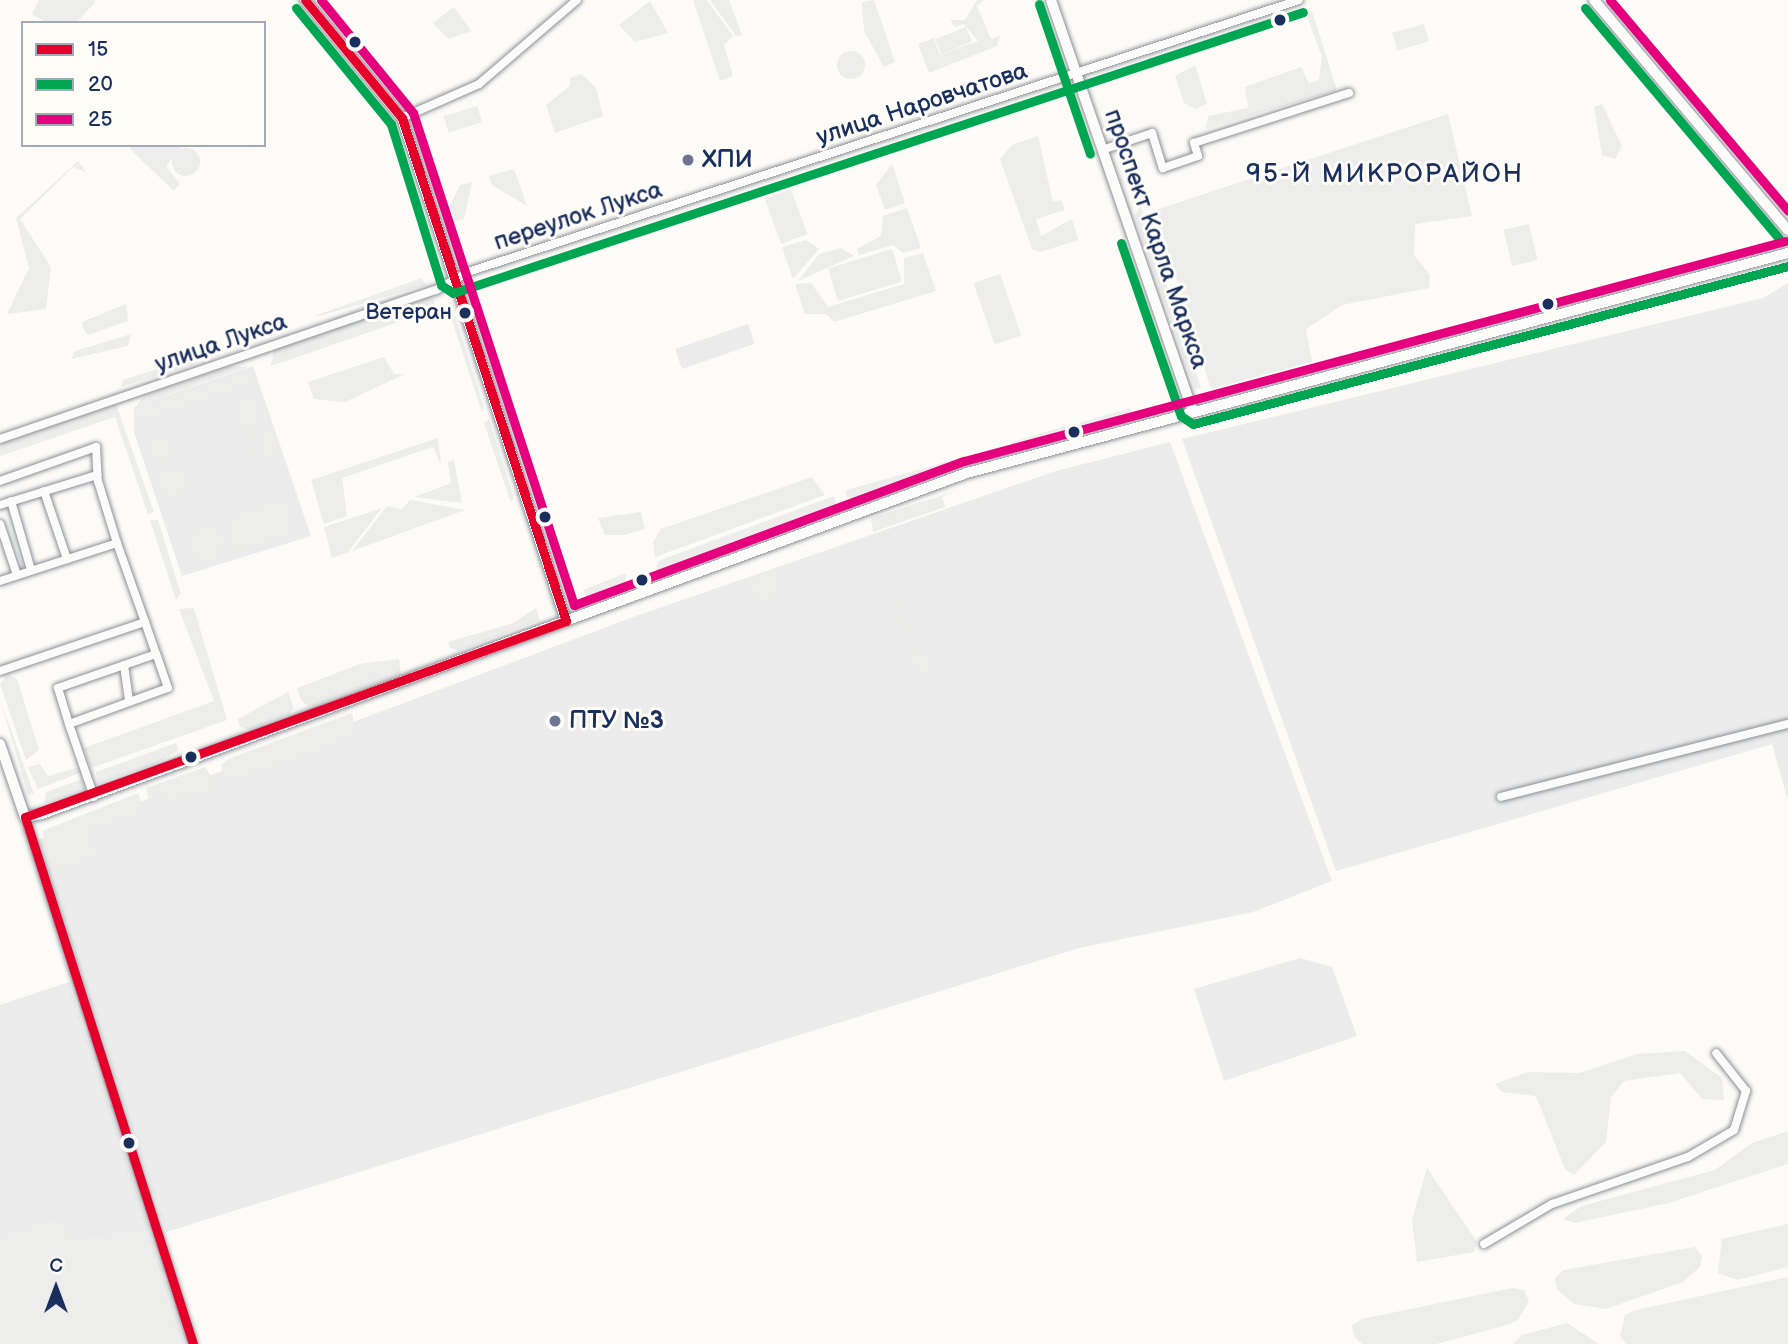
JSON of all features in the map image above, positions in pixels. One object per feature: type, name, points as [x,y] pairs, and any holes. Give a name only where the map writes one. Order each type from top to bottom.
[{"type":"main road","points":[[304,0],[402,118],[566,621]]},
{"type":"main road","name":"проспект Карла Маркса","points":[[1051,0],[1193,412]]},
{"type":"main road","points":[[1594,0],[1788,230]]},
{"type":"main road","points":[[0,744],[25,817],[94,797],[967,473],[1788,253]]},
{"type":"street","points":[[402,118],[479,84],[577,0]]},
{"type":"street","name":"улица Наровчатова","points":[[757,178],[1299,0]]},
{"type":"street","points":[[1102,150],[1152,133],[1163,168],[1198,156],[1194,144],[1349,93]]},
{"type":"street","name":"переулок Лукса","points":[[453,281],[757,178]]},
{"type":"street","name":"улица Лукса","points":[[0,439],[453,281]]},
{"type":"street","points":[[0,481],[96,447],[97,475],[117,543],[168,688],[68,724]]},
{"type":"street","points":[[0,505],[97,475]]},
{"type":"street","points":[[44,491],[68,559]]},
{"type":"street","points":[[11,502],[32,570]]},
{"type":"street","points":[[0,524],[17,575]]},
{"type":"street","points":[[0,581],[117,543]]},
{"type":"street","points":[[0,671],[145,622]]},
{"type":"street","points":[[94,797],[58,688],[156,654]]},
{"type":"street","points":[[124,665],[129,702]]},
{"type":"street","points":[[1501,797],[1788,724]]},
{"type":"street","points":[[25,817],[193,1344]]},
{"type":"street","points":[[1484,1244],[1541,1209],[1688,1157],[1734,1130],[1745,1091],[1716,1053]]},
{"type":"shaded area","points":[[39,0],[95,2],[78,21],[44,21],[32,14]]},
{"type":"shaded area","points":[[693,0],[707,0],[733,36],[724,45],[733,76],[720,81]]},
{"type":"shaded area","points":[[710,0],[729,0],[742,35],[736,36]]},
{"type":"shaded area","points":[[874,0],[895,62],[884,67],[864,31],[862,2]]},
{"type":"shaded area","points":[[977,0],[984,0],[977,6],[991,39],[1000,36],[997,46],[929,73],[918,44],[934,38],[940,55],[978,41],[964,24],[955,27],[950,20],[965,20]]},
{"type":"shaded area","points":[[650,1],[668,33],[635,42],[619,25]]},
{"type":"shaded area","points":[[454,7],[471,31],[448,39],[433,23]]},
{"type":"shaded area","points":[[1312,11],[1337,90],[1206,129],[1208,116],[1248,108],[1245,87],[1301,67],[1309,83],[1319,80],[1322,57],[1306,13]]},
{"type":"shaded area","points":[[1424,24],[1429,41],[1397,50],[1392,33]]},
{"type":"shaded area","points":[[966,27],[972,42],[941,54],[935,39]]},
{"type":"shaded area","points":[[851,51],[861,55],[865,65],[861,75],[851,79],[841,75],[837,65],[841,55]]},
{"type":"shaded area","points":[[1195,65],[1207,104],[1195,109],[1184,103],[1175,76]]},
{"type":"shaded area","points":[[582,74],[596,88],[603,116],[555,133],[546,105],[570,86],[570,78]]},
{"type":"shaded area","points":[[377,99],[389,113],[428,232],[423,233]]},
{"type":"shaded area","points":[[1602,104],[1622,146],[1615,159],[1602,155],[1594,107]]},
{"type":"shaded area","points":[[477,106],[482,122],[448,132],[444,116]]},
{"type":"shaded area","points":[[1448,114],[1472,216],[1415,224],[1414,255],[1430,275],[1429,288],[1342,305],[1306,329],[1312,362],[1211,389],[1155,210]]},
{"type":"shaded area","points":[[415,122],[461,254],[456,256],[410,124]]},
{"type":"shaded area","points":[[1038,136],[1053,202],[1061,200],[1065,210],[1036,219],[1041,236],[1072,219],[1078,240],[1040,252],[1032,249],[1000,159],[1012,145]]},
{"type":"shaded area","points":[[181,147],[166,166],[180,184],[174,191],[130,149]]},
{"type":"shaded area","points":[[186,148],[196,152],[200,162],[196,172],[186,176],[176,172],[172,162],[176,152]]},
{"type":"shaded area","points":[[78,161],[86,172],[73,167],[20,219],[51,267],[46,309],[7,314],[29,268],[16,218]]},
{"type":"shaded area","points":[[892,164],[905,203],[885,210],[876,185]]},
{"type":"shaded area","points":[[514,169],[527,206],[492,185],[489,176]]},
{"type":"shaded area","points":[[472,182],[464,219],[455,221],[450,205],[460,185]]},
{"type":"shaded area","points":[[791,189],[807,234],[781,244],[765,199]]},
{"type":"shaded area","points":[[1140,205],[1201,388],[1195,389],[1135,216]]},
{"type":"shaded area","points":[[907,208],[921,248],[903,253],[893,245],[859,255],[857,249],[881,236],[883,216]]},
{"type":"shaded area","points":[[1529,224],[1537,260],[1512,266],[1504,230]]},
{"type":"shaded area","points":[[806,240],[819,249],[793,279],[782,247]]},
{"type":"shaded area","points":[[1118,240],[1129,250],[1177,394],[1171,396]]},
{"type":"shaded area","points":[[841,248],[854,256],[798,281],[819,254]]},
{"type":"shaded area","points":[[892,249],[902,282],[838,301],[828,269]]},
{"type":"shaded area","points":[[923,253],[936,291],[834,322],[826,314],[805,314],[795,284],[811,283],[828,307],[904,284],[904,258]]},
{"type":"shaded area","points":[[1000,274],[1021,335],[995,345],[974,283]]},
{"type":"shaded area","points":[[422,278],[426,285],[316,317],[317,315]]},
{"type":"shaded area","points":[[1788,283],[1788,801],[1772,744],[1336,871],[1182,439],[1763,298]]},
{"type":"shaded area","points":[[431,296],[435,303],[396,323],[271,366],[274,347]]},
{"type":"shaded area","points":[[450,300],[484,407],[482,412],[448,309]]},
{"type":"shaded area","points":[[126,304],[128,321],[88,335],[84,330],[82,322]]},
{"type":"shaded area","points":[[748,324],[755,344],[682,369],[675,349]]},
{"type":"shaded area","points":[[131,334],[128,346],[71,359],[75,351]]},
{"type":"shaded area","points":[[197,356],[195,364],[121,387],[123,380]]},
{"type":"shaded area","points":[[384,357],[394,374],[405,374],[345,402],[314,399],[308,382]]},
{"type":"shaded area","points":[[493,362],[536,489],[533,490],[489,366]]},
{"type":"shaded area","points":[[229,366],[248,367],[136,406],[144,396]]},
{"type":"shaded area","points":[[253,366],[311,536],[182,576],[134,432],[134,407]]},
{"type":"shaded area","points":[[252,371],[256,383],[139,421],[135,409]]},
{"type":"shaded area","points":[[256,392],[254,461],[232,399]]},
{"type":"shaded area","points":[[262,402],[280,455],[261,460]]},
{"type":"shaded area","points":[[116,404],[154,512],[148,514],[115,417],[0,456],[0,444]]},
{"type":"shaded area","points":[[1130,408],[1134,420],[1082,431],[1079,423]]},
{"type":"shaded area","points":[[489,419],[514,498],[511,503],[484,423]]},
{"type":"shaded area","points":[[1065,426],[1067,433],[1051,443],[1017,452],[1010,443]]},
{"type":"shaded area","points":[[160,436],[169,440],[173,449],[169,458],[160,462],[151,458],[147,449],[151,440]]},
{"type":"shaded area","points":[[438,438],[441,465],[433,447],[342,478],[347,516],[324,524],[311,480]]},
{"type":"shaded area","points":[[1170,442],[1332,881],[1253,912],[1079,948],[166,1232],[38,840],[636,616],[1056,471]]},
{"type":"shaded area","points":[[996,448],[1001,455],[996,458],[856,504],[846,496],[846,490]]},
{"type":"shaded area","points":[[454,460],[462,503],[414,497],[451,483],[448,462]]},
{"type":"shaded area","points":[[173,467],[183,472],[188,482],[183,492],[173,497],[163,492],[158,482],[163,472]]},
{"type":"shaded area","points":[[812,477],[825,495],[655,557],[653,542],[661,529]]},
{"type":"shaded area","points":[[953,492],[942,497],[945,507],[873,532],[871,518]]},
{"type":"shaded area","points":[[834,496],[838,511],[667,575],[656,570],[658,561]]},
{"type":"shaded area","points":[[284,498],[295,532],[234,552],[223,518]]},
{"type":"shaded area","points":[[410,500],[465,510],[352,551],[387,506],[402,509]]},
{"type":"shaded area","points":[[382,508],[348,552],[332,558],[324,527]]},
{"type":"shaded area","points":[[641,512],[645,529],[624,535],[605,535],[598,518]]},
{"type":"shaded area","points":[[150,520],[158,520],[181,594],[176,600]]},
{"type":"shaded area","points":[[206,525],[219,530],[224,543],[219,556],[206,561],[193,556],[188,543],[193,530]]},
{"type":"shaded area","points":[[778,570],[775,599],[757,600],[748,580]]},
{"type":"shaded area","points":[[626,573],[625,589],[589,603],[583,590]]},
{"type":"shaded area","points":[[897,597],[917,651],[926,649],[931,671],[925,676],[915,667],[892,599]]},
{"type":"shaded area","points":[[194,608],[227,720],[91,768],[84,748],[214,701],[179,609]]},
{"type":"shaded area","points":[[536,608],[540,620],[459,651],[450,648],[448,642],[513,623]]},
{"type":"shaded area","points":[[399,659],[401,674],[308,707],[301,700],[297,688],[360,664]]},
{"type":"shaded area","points":[[8,674],[17,679],[39,750],[26,760],[0,684]]},
{"type":"shaded area","points":[[288,692],[294,708],[289,714],[249,730],[239,726],[238,719]]},
{"type":"shaded area","points":[[0,699],[34,794],[28,795]]},
{"type":"shaded area","points":[[352,713],[356,737],[226,784],[221,765],[228,759]]},
{"type":"shaded area","points":[[176,743],[179,750],[157,763],[98,784],[96,772]]},
{"type":"shaded area","points":[[40,764],[48,776],[80,767],[82,772],[38,789],[28,767]]},
{"type":"shaded area","points":[[205,767],[218,787],[171,802],[163,795],[149,800],[146,788]]},
{"type":"shaded area","points":[[82,779],[85,791],[44,804],[46,792]]},
{"type":"shaded area","points":[[138,793],[142,803],[136,815],[90,830],[99,856],[53,872],[42,831]]},
{"type":"shaded area","points":[[1300,958],[1332,967],[1357,1036],[1224,1081],[1194,989]]},
{"type":"shaded area","points":[[69,982],[149,1230],[71,1241],[57,1220],[0,1237],[0,1005]]},
{"type":"shaded area","points":[[1685,1051],[1722,1078],[1724,1100],[1702,1099],[1680,1073],[1624,1081],[1611,1097],[1606,1142],[1574,1175],[1565,1169],[1536,1096],[1502,1092],[1495,1084],[1528,1072],[1580,1073],[1637,1054]]},
{"type":"shaded area","points":[[1788,1131],[1788,1164],[1669,1203],[1574,1223],[1563,1219],[1581,1206],[1715,1170],[1752,1143]]},
{"type":"shaded area","points":[[1427,1168],[1477,1242],[1474,1252],[1417,1262],[1412,1220]]},
{"type":"shaded area","points":[[57,1220],[71,1241],[149,1230],[185,1344],[0,1344],[0,1237]]},
{"type":"shaded area","points":[[1788,1224],[1788,1267],[1737,1280],[1718,1273],[1722,1239]]},
{"type":"shaded area","points":[[1695,1247],[1702,1256],[1700,1267],[1683,1282],[1606,1309],[1574,1304],[1557,1289],[1555,1278],[1563,1270]]},
{"type":"shaded area","points":[[1788,1277],[1788,1344],[1626,1344],[1620,1336],[1625,1315],[1636,1310]]},
{"type":"shaded area","points":[[1512,1288],[1524,1290],[1529,1301],[1518,1320],[1507,1325],[1436,1344],[1362,1344],[1354,1336],[1352,1325],[1362,1319]]},
{"type":"shaded area","points":[[1567,1323],[1599,1344],[1513,1344],[1522,1335]]},
{"type":"transit line","name":"15","points":[[305,0],[402,118],[566,621]]},
{"type":"transit line","name":"25","points":[[321,0],[413,113],[574,605],[964,461],[1785,241]]},
{"type":"transit line","name":"25","points":[[1610,0],[1788,211]]},
{"type":"transit line","name":"20","points":[[1039,4],[1090,154]]},
{"type":"transit line","name":"20","points":[[296,8],[391,124],[441,285],[453,293],[1303,12]]},
{"type":"transit line","name":"20","points":[[1585,8],[1779,238]]},
{"type":"transit line","name":"20","points":[[1121,243],[1181,416],[1193,424],[1788,266]]},
{"type":"transit line","name":"15","points":[[25,817],[566,621]]},
{"type":"transit line","name":"15","points":[[25,817],[193,1344]]},
{"type":"place","name":"ХПИ","points":[[688,160]]},
{"type":"place","name":"Ветеран","points":[[465,313]]},
{"type":"place","name":"ПТУ №3","points":[[555,721]]},
{"type":"district","name":"95-Й МИКРОРАЙОН","points":[[1385,175]]}]
